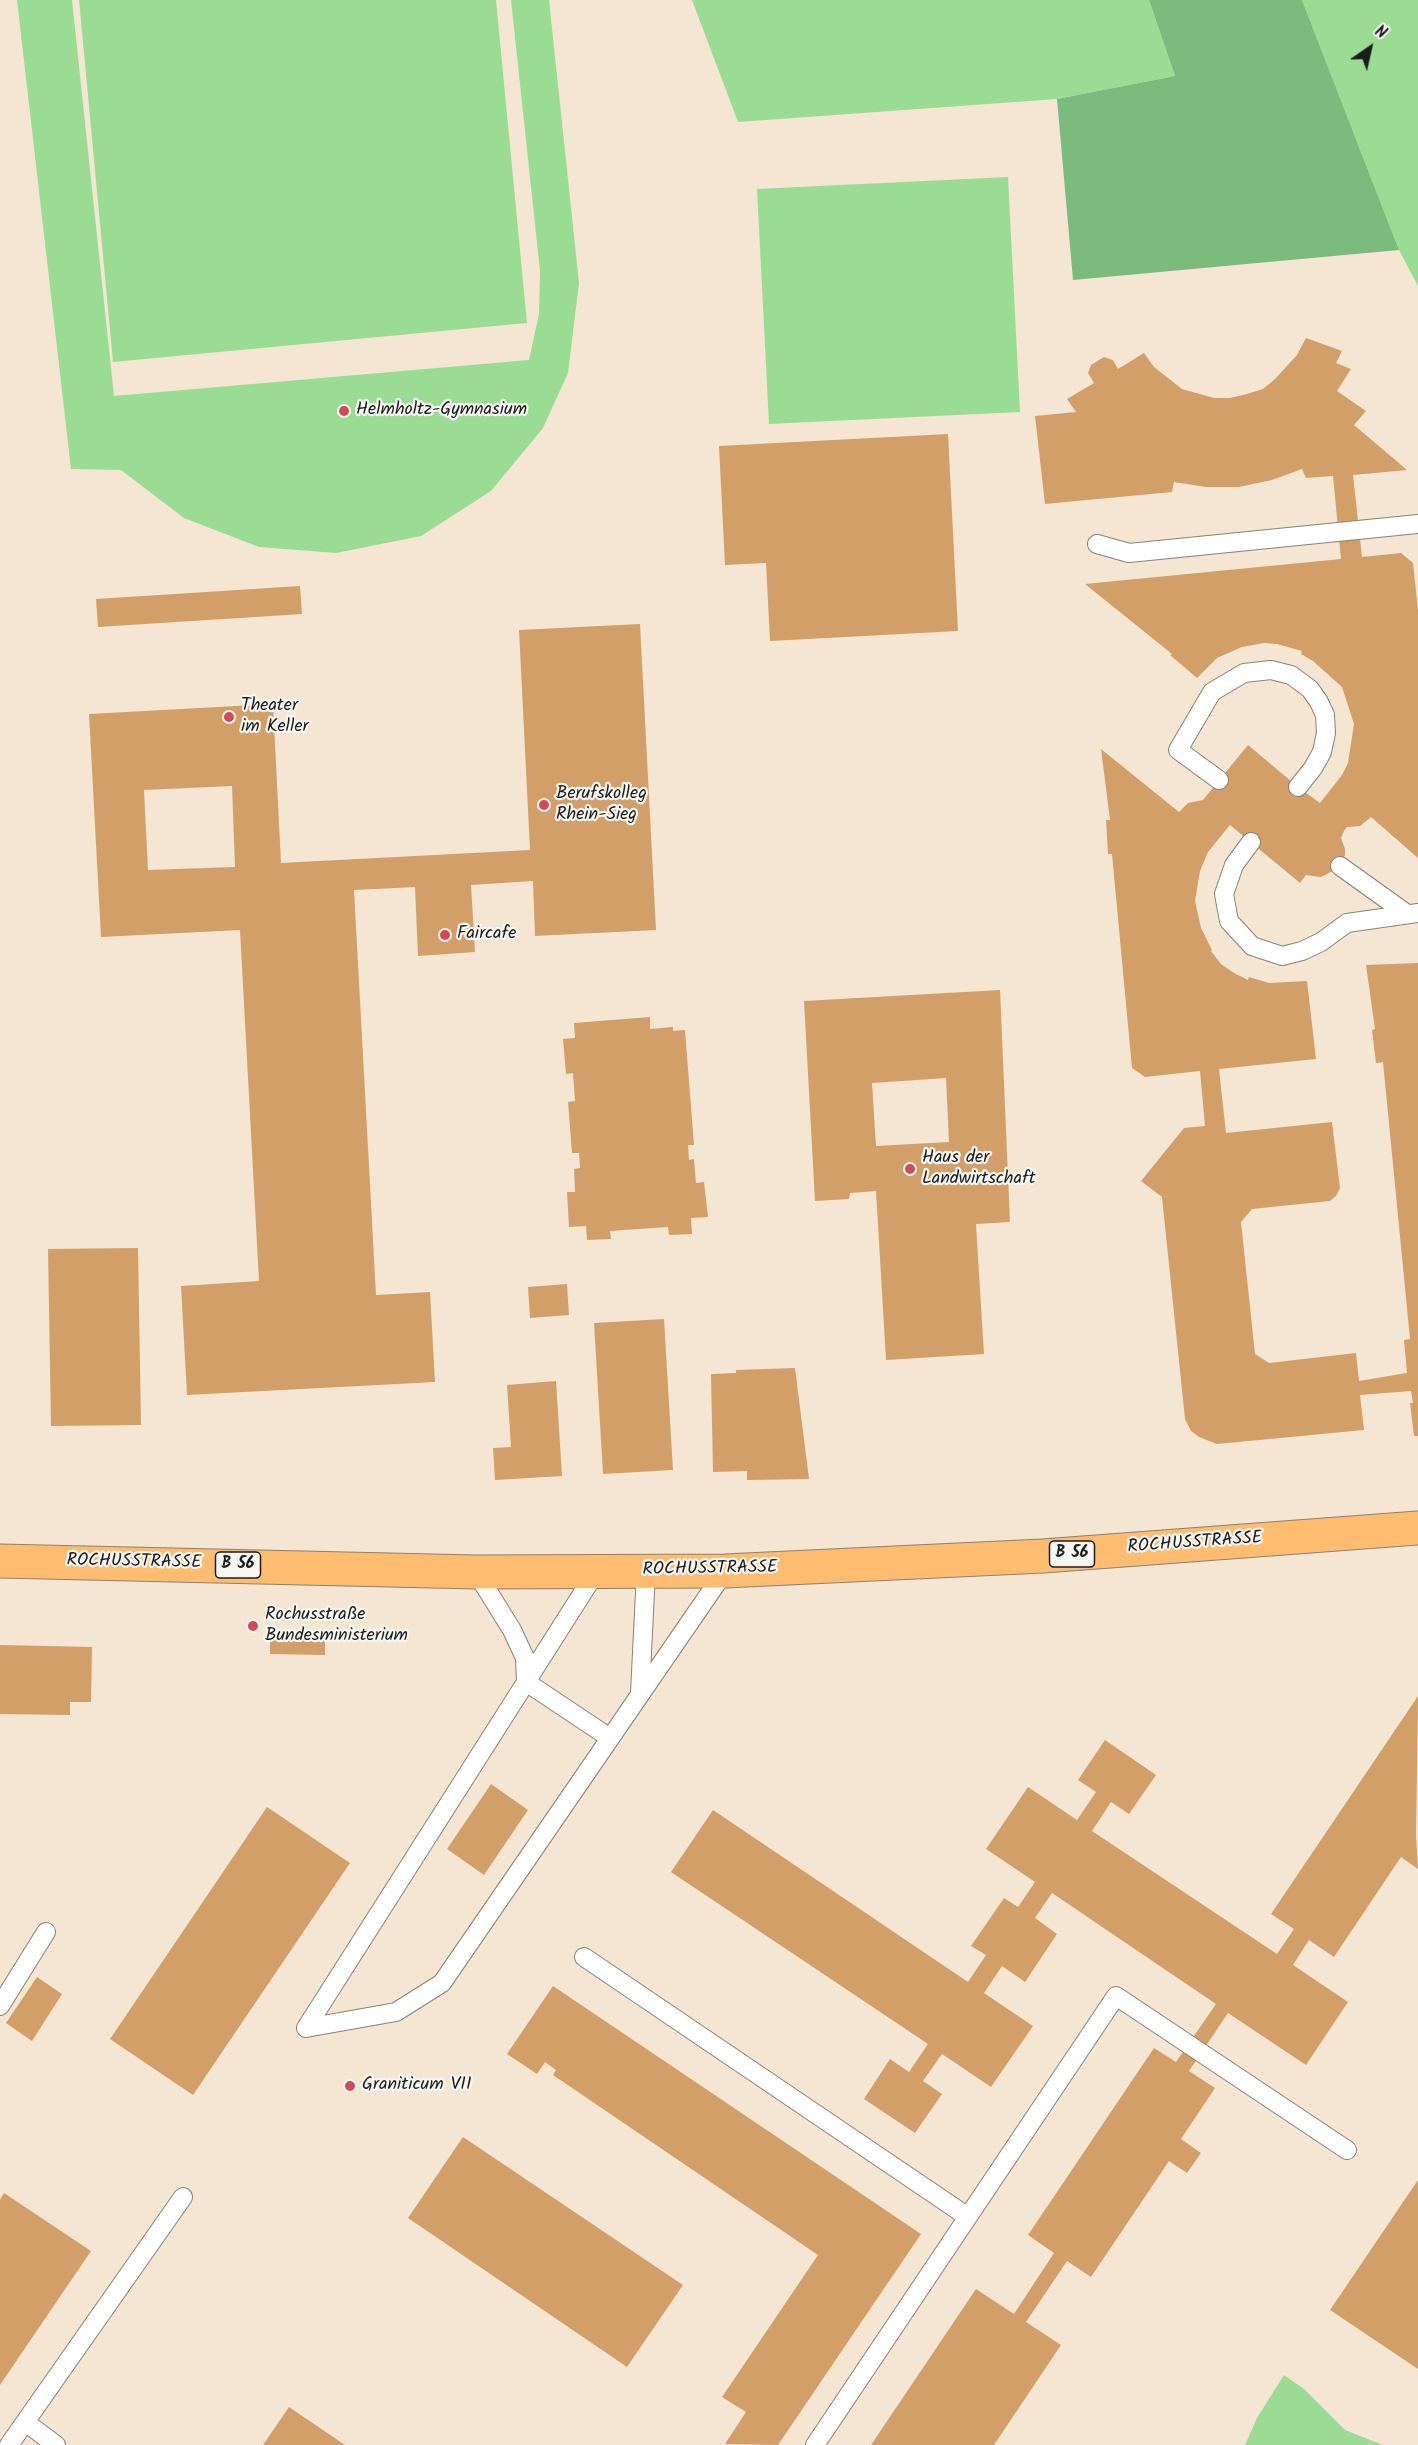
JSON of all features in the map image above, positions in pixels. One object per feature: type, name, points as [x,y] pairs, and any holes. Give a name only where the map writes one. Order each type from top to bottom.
[{"type":"main road","name":"ROCHUSSTRASSE","points":[[0,1561],[476,1572],[724,1571],[1043,1556],[1418,1528]]},
{"type":"lane","points":[[1097,544],[1129,553],[1418,524]]},
{"type":"lane","points":[[1219,780],[1178,750],[1212,692],[1244,673],[1271,670],[1291,675],[1310,689],[1325,715],[1326,733],[1322,752],[1298,787]]},
{"type":"lane","points":[[1251,842],[1234,865],[1224,894],[1229,921],[1252,946],[1282,956],[1312,947],[1347,923],[1412,914]]},
{"type":"lane","points":[[1340,866],[1412,914]]},
{"type":"lane","points":[[596,1572],[306,2028],[396,2012],[442,1983],[724,1571]]},
{"type":"lane","points":[[476,1572],[512,1630],[525,1658],[526,1682]]},
{"type":"lane","points":[[640,1695],[646,1572]]},
{"type":"lane","points":[[526,1682],[610,1738]]},
{"type":"lane","points":[[0,2007],[46,1932]]},
{"type":"lane","points":[[584,1957],[968,2217]]},
{"type":"lane","points":[[814,2445],[1116,1996],[1347,2150]]},
{"type":"lane","points":[[9,2445],[183,2197]]},
{"type":"lane","points":[[25,2422],[56,2445]]},
{"type":"green space","points":[[17,0],[72,0],[114,396],[529,360],[539,314],[540,271],[511,0],[549,0],[579,283],[568,373],[543,428],[491,491],[421,536],[336,553],[259,547],[184,518],[121,470],[71,469]]},
{"type":"green space","points":[[79,0],[496,0],[527,323],[113,362]]},
{"type":"green space","points":[[692,0],[1149,0],[1175,76],[1057,99],[738,122]]},
{"type":"green space","points":[[1149,0],[1302,0],[1399,250],[1073,280],[1057,99],[1175,76]]},
{"type":"green space","points":[[1302,0],[1418,0],[1418,286],[1399,250]]},
{"type":"green space","points":[[1008,177],[1020,412],[769,424],[757,189]]},
{"type":"green space","points":[[1284,2375],[1304,2389],[1345,2430],[1383,2445],[1245,2445],[1257,2418]]},
{"type":"building","points":[[1306,338],[1342,351],[1336,363],[1351,369],[1337,391],[1366,411],[1354,425],[1407,470],[1353,475],[1362,557],[1401,553],[1413,563],[1418,610],[1418,858],[1371,817],[1360,826],[1347,827],[1344,831],[1341,838],[1345,855],[1339,868],[1321,877],[1306,875],[1300,883],[1230,825],[1208,852],[1200,871],[1195,901],[1201,928],[1211,951],[1221,964],[1248,980],[1249,977],[1269,983],[1307,981],[1316,1059],[1219,1069],[1226,1133],[1332,1122],[1340,1188],[1336,1196],[1330,1201],[1252,1209],[1241,1222],[1255,1354],[1269,1363],[1356,1353],[1359,1381],[1407,1373],[1404,1340],[1410,1339],[1383,1062],[1376,1063],[1372,1030],[1375,1029],[1366,965],[1418,963],[1418,1436],[1414,1436],[1411,1391],[1360,1395],[1364,1430],[1217,1444],[1191,1431],[1185,1419],[1162,1197],[1141,1181],[1184,1128],[1205,1126],[1200,1071],[1145,1077],[1132,1068],[1112,854],[1108,854],[1106,820],[1110,820],[1101,749],[1179,812],[1188,803],[1203,800],[1248,745],[1320,803],[1342,775],[1348,763],[1354,724],[1342,687],[1313,661],[1301,654],[1302,651],[1264,643],[1242,647],[1217,658],[1197,678],[1170,655],[1172,654],[1085,584],[1341,559],[1333,476],[1306,478],[1302,469],[1272,480],[1239,487],[1206,487],[1174,482],[1172,492],[1045,504],[1035,416],[1076,412],[1067,399],[1094,383],[1088,373],[1091,365],[1104,357],[1113,360],[1118,369],[1144,353],[1154,367],[1182,389],[1214,398],[1230,398],[1263,389],[1297,355]]},
{"type":"building","points":[[948,434],[958,631],[770,641],[766,563],[725,565],[719,446]]},
{"type":"building","points":[[300,586],[302,614],[98,627],[96,599]]},
{"type":"building","points":[[640,624],[656,930],[535,936],[533,881],[471,885],[475,952],[418,956],[415,887],[354,890],[376,1295],[430,1292],[435,1382],[187,1395],[181,1286],[259,1281],[240,930],[101,937],[89,714],[273,704],[281,863],[530,850],[519,630]],"holes":[[[232,786],[235,867],[148,870],[144,790]]]},
{"type":"building","name":"Haus der Landwirtschaft","points":[[1000,990],[1010,1222],[976,1224],[984,1354],[886,1360],[876,1191],[850,1193],[849,1199],[815,1201],[804,1001]],"holes":[[[946,1078],[949,1142],[876,1146],[872,1083]]]},
{"type":"building","points":[[650,1017],[650,1029],[673,1027],[673,1031],[685,1030],[694,1145],[688,1145],[689,1160],[694,1159],[696,1183],[704,1182],[708,1217],[691,1218],[692,1234],[669,1235],[668,1227],[610,1231],[611,1239],[587,1240],[586,1226],[569,1227],[567,1192],[575,1192],[574,1169],[580,1168],[579,1153],[572,1153],[568,1102],[575,1101],[573,1073],[566,1074],[563,1039],[575,1038],[574,1023]]},
{"type":"building","points":[[138,1248],[141,1425],[51,1426],[48,1249]]},
{"type":"building","points":[[567,1284],[569,1315],[530,1318],[528,1287]]},
{"type":"building","points":[[664,1319],[673,1470],[603,1474],[594,1323]]},
{"type":"building","points":[[795,1368],[809,1479],[747,1480],[747,1471],[713,1472],[711,1374],[736,1373],[736,1370]]},
{"type":"building","points":[[556,1381],[562,1476],[495,1480],[493,1448],[511,1447],[507,1385]]},
{"type":"building","points":[[270,1638],[325,1638],[325,1655],[270,1654]]},
{"type":"building","points":[[0,1645],[92,1647],[91,1702],[70,1702],[70,1715],[0,1714]]},
{"type":"building","points":[[1418,1696],[1416,1835],[1418,1869],[1401,1857],[1334,1957],[1309,1940],[1293,1965],[1348,2002],[1306,2065],[1228,2013],[1189,2071],[1215,2088],[1181,2139],[1201,2153],[1187,2173],[1169,2161],[1091,2277],[1067,2261],[1026,2322],[1061,2345],[994,2445],[871,2445],[976,2289],[1014,2314],[1054,2253],[1028,2235],[1154,2048],[1176,2062],[1216,2004],[1052,1893],[1035,1918],[1057,1934],[1025,1982],[1002,1966],[984,1993],[1033,2026],[991,2087],[942,2054],[923,2081],[942,2094],[915,2133],[864,2099],[890,2059],[909,2072],[928,2044],[671,1872],[713,1810],[968,1982],[986,1955],[971,1946],[1004,1898],[1018,1907],[1035,1882],[986,1849],[1028,1787],[1077,1820],[1096,1792],[1078,1780],[1105,1740],[1156,1775],[1129,1814],[1111,1802],[1092,1831],[1277,1954],[1294,1929],[1271,1914]]},
{"type":"building","points":[[491,1784],[528,1810],[484,1875],[447,1849]]},
{"type":"building","points":[[267,1807],[350,1863],[193,2095],[110,2039]]},
{"type":"building","points":[[37,1977],[62,1994],[32,2041],[6,2023]]},
{"type":"building","points":[[553,1986],[921,2234],[778,2445],[725,2444],[746,2412],[722,2397],[818,2255],[553,2075],[556,2070],[545,2062],[537,2074],[507,2054]]},
{"type":"building","points":[[463,2137],[683,2285],[627,2367],[408,2218]]},
{"type":"building","points":[[1418,2180],[1418,2369],[1330,2310]]},
{"type":"building","points":[[4,2193],[91,2251],[0,2385],[0,2200]]},
{"type":"building","points":[[289,2407],[345,2445],[263,2445]]},
{"type":"place","name":"Helmholtz-Gymnasium","points":[[344,411]]},
{"type":"place","name":"Theater im Keller","points":[[229,717]]},
{"type":"place","name":"Berufskolleg Rhein-Sieg","points":[[544,805]]},
{"type":"place","name":"Faircafe","points":[[445,935]]},
{"type":"place","name":"Haus der Landwirtschaft","points":[[910,1169]]},
{"type":"place","name":"Rochusstraße Bundesministerium","points":[[253,1626]]},
{"type":"place","name":"Graniticum VII","points":[[350,2086]]}]
